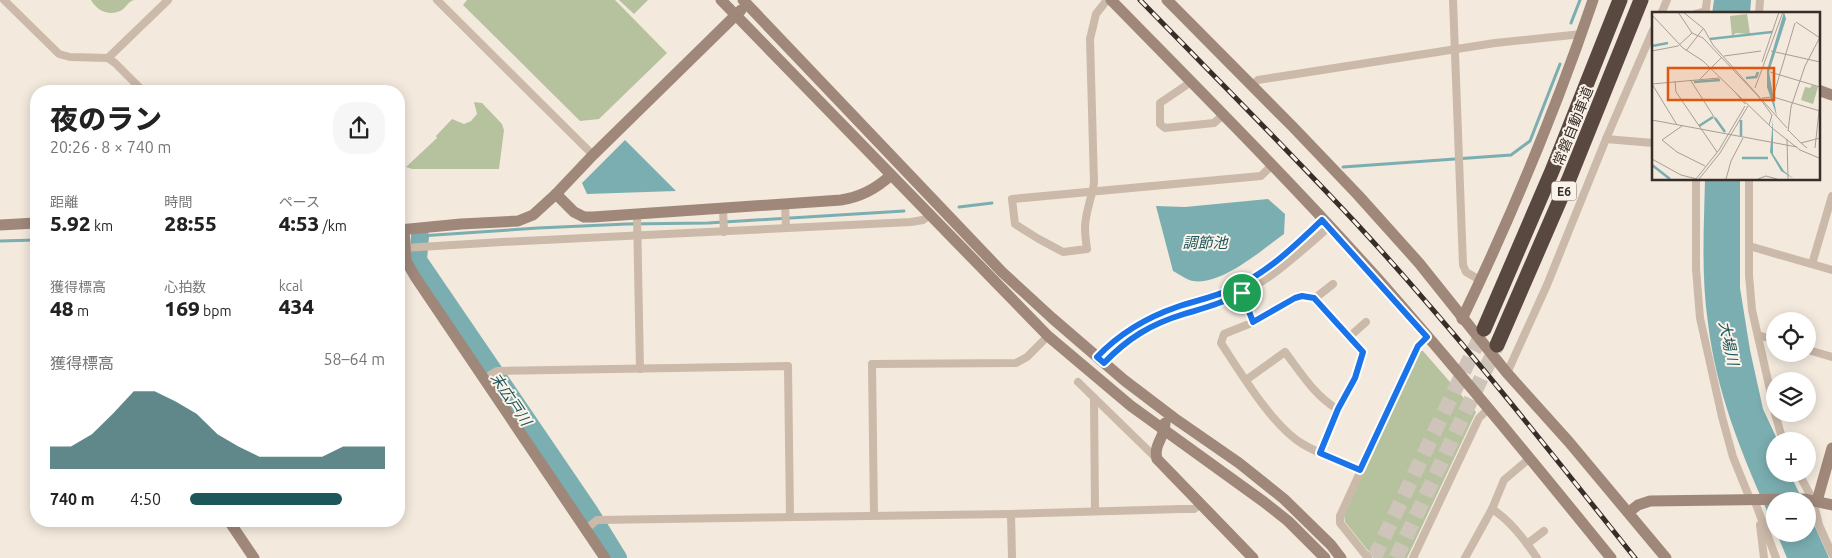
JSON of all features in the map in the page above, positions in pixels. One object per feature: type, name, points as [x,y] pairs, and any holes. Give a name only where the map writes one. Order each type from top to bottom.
[{"type":"highway","name":"常磐自動車道","points":[[1484,329],[1552,171],[1620,0]]},
{"type":"highway","name":"常磐自動車道","points":[[1497,345],[1569,179],[1641,0]]},
{"type":"street","points":[[4,0],[59,54],[70,57],[108,58],[137,85]]},
{"type":"street","points":[[108,58],[168,0]]},
{"type":"street","points":[[437,0],[593,155]]},
{"type":"street","points":[[721,0],[1048,336],[1131,406],[1288,521],[1325,558]]},
{"type":"street","points":[[1107,0],[1096,14],[1090,39],[1094,183],[1093,190],[1085,227],[1087,249],[1063,252],[1015,224],[1012,199],[1093,190],[1261,176],[1272,165]]},
{"type":"street","points":[[1111,0],[1223,114],[1326,223],[1427,337],[1530,458],[1611,558]]},
{"type":"street","points":[[1167,0],[1370,208],[1419,263],[1507,373],[1629,512],[1666,558]]},
{"type":"street","points":[[1453,0],[1463,266],[1466,272],[1480,280]]},
{"type":"street","points":[[1462,318],[1555,108],[1593,0]]},
{"type":"street","points":[[1662,12],[1667,0]]},
{"type":"street","points":[[405,230],[518,221],[533,215],[747,1],[887,153],[1002,272],[1124,380],[1174,418],[1239,463],[1284,499],[1331,545],[1341,558]]},
{"type":"street","points":[[1507,373],[1547,285],[1606,139],[1652,32]]},
{"type":"street","points":[[1251,86],[1258,80],[1495,43],[1582,34]]},
{"type":"street","points":[[1191,82],[1160,104],[1160,124],[1165,128],[1214,123],[1223,114]]},
{"type":"street","points":[[1820,91],[1832,95]]},
{"type":"street","points":[[1606,139],[1652,143]]},
{"type":"street","points":[[556,194],[574,212],[584,217],[637,218],[786,209],[840,200],[857,197],[872,190],[891,175]]},
{"type":"street","points":[[1696,180],[1696,269],[1700,318],[1733,457],[1753,499],[1776,558]]},
{"type":"street","points":[[1749,180],[1748,246],[1752,310],[1766,372]]},
{"type":"street","points":[[1812,264],[1832,196]]},
{"type":"street","points":[[786,209],[786,228]]},
{"type":"street","points":[[723,213],[724,232]]},
{"type":"street","points":[[405,248],[910,222],[923,220],[930,215]]},
{"type":"street","points":[[637,218],[640,369]]},
{"type":"street","points":[[0,225],[30,223]]},
{"type":"street","points":[[1100,360],[1112,341],[1143,322],[1177,307],[1232,289],[1257,275],[1326,223]]},
{"type":"street","points":[[1100,360],[1146,330],[1177,316],[1208,307],[1242,293],[1284,266],[1326,223]]},
{"type":"street","points":[[1748,246],[1832,270]]},
{"type":"street","points":[[405,255],[406,262],[416,278],[591,525],[604,558]]},
{"type":"street","points":[[1314,298],[1333,284]]},
{"type":"street","points":[[1242,293],[1253,322]]},
{"type":"street","points":[[1320,453],[1338,409],[1355,378],[1363,352],[1314,298],[1302,296],[1295,298],[1253,322],[1224,334],[1221,343],[1246,380],[1282,427],[1301,443],[1320,453],[1360,470]]},
{"type":"street","points":[[1349,337],[1366,322]]},
{"type":"street","points":[[1758,335],[1766,337]]},
{"type":"street","points":[[874,516],[872,364],[1016,363],[1027,357],[1048,336]]},
{"type":"street","points":[[1368,558],[1340,523],[1340,516],[1418,346],[1427,337]]},
{"type":"street","points":[[1246,380],[1285,352],[1314,390],[1338,409]]},
{"type":"street","points":[[1816,352],[1832,357]]},
{"type":"street","points":[[486,378],[497,371],[788,366],[790,517]]},
{"type":"street","points":[[1124,380],[1137,397],[1164,420],[1165,430],[1156,446],[1155,452],[1158,459]]},
{"type":"street","points":[[1078,382],[1158,459],[1253,558]]},
{"type":"street","points":[[1094,398],[1095,511]]},
{"type":"street","points":[[1413,558],[1479,418],[1488,409]]},
{"type":"street","points":[[1815,492],[1832,448]]},
{"type":"street","points":[[1465,558],[1492,509],[1504,480],[1530,458]]},
{"type":"street","points":[[1629,512],[1638,505],[1650,501],[1766,499]]},
{"type":"street","points":[[1816,501],[1832,505]]},
{"type":"street","points":[[591,525],[790,517],[1194,509],[1201,504]]},
{"type":"street","points":[[1492,509],[1499,513],[1528,544],[1537,558]]},
{"type":"street","points":[[1816,510],[1819,525],[1832,554]]},
{"type":"street","points":[[1011,514],[1012,558]]},
{"type":"street","points":[[1760,518],[1764,558]]},
{"type":"street","points":[[233,527],[254,558]]},
{"type":"street","points":[[1528,544],[1544,531]]},
{"type":"green space","points":[[91,0],[134,0],[122,10],[108,13],[100,10]]},
{"type":"green space","points":[[467,0],[615,0],[667,53],[599,119],[580,121],[463,5]]},
{"type":"green space","points":[[619,0],[648,0],[634,14]]},
{"type":"green space","points":[[474,102],[482,103],[502,124],[504,130],[499,169],[412,169],[406,167],[437,138],[436,136],[452,119],[464,124],[471,121],[477,114]]},
{"type":"green space","points":[[1420,351],[1423,351],[1476,412],[1407,558],[1374,558],[1345,522],[1344,516]]},
{"type":"water","points":[[1714,0],[1751,0],[1750,12],[1712,12]]},
{"type":"water","points":[[625,140],[676,191],[587,194],[582,183]]},
{"type":"water","name":"大場川","points":[[1705,180],[1740,180],[1740,288],[1750,350],[1766,422],[1769,422],[1774,432],[1766,432],[1766,482],[1794,482],[1799,492],[1766,492],[1766,509],[1743,454],[1725,403],[1712,351],[1704,287]]},
{"type":"water","name":"調節池","points":[[1268,199],[1285,214],[1284,234],[1241,265],[1216,278],[1193,281],[1173,271],[1156,206],[1185,207]]},
{"type":"water","points":[[1816,529],[1829,558],[1787,558],[1780,542],[1816,542]]},
{"type":"waterway","points":[[1571,23],[1580,0]]},
{"type":"waterway","points":[[1343,167],[1511,155],[1530,141],[1560,64]]},
{"type":"waterway","points":[[959,207],[992,203]]},
{"type":"waterway","points":[[420,236],[538,228],[708,223],[904,211]]},
{"type":"waterway","name":"末広戸川","points":[[420,236],[418,260],[589,511],[618,558]]},
{"type":"waterway","points":[[0,241],[30,240]]},
{"type":"tunnel","points":[[1374,558],[1484,329]]},
{"type":"tunnel","points":[[1396,558],[1497,345]]},
{"type":"railway","points":[[1140,0],[1302,166],[1392,262],[1498,387],[1635,558]]},
{"type":"route","points":[[1322,220],[1378,279],[1427,337],[1418,346],[1360,470],[1320,453],[1338,409],[1355,378],[1363,352],[1314,298],[1302,296],[1295,298],[1253,322],[1242,293],[1208,307],[1164,321],[1146,330],[1120,346],[1104,363],[1097,357],[1112,341],[1143,322],[1177,307],[1232,289],[1257,275],[1282,256],[1322,220]]}]
